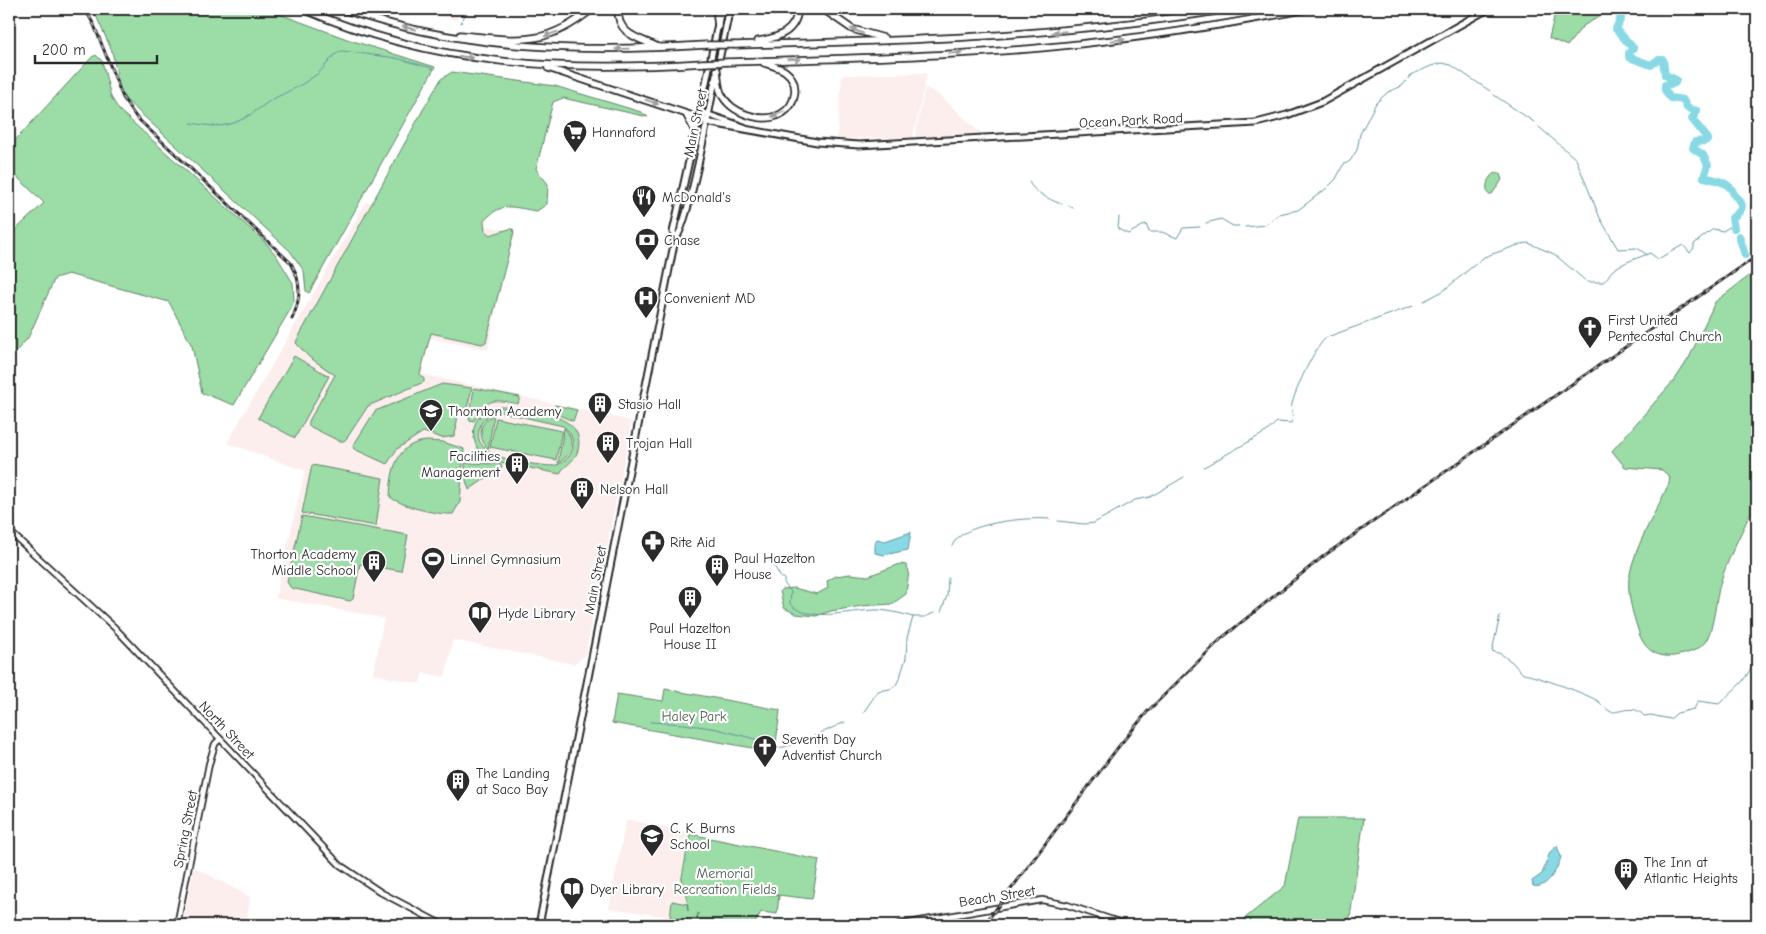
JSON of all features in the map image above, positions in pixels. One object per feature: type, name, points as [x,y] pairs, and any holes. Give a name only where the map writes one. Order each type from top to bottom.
[{"type":"highway","points":[[302,9],[420,48],[464,57],[539,66],[666,65],[991,52],[1202,29],[1307,9]]},
{"type":"highway","points":[[342,9],[430,32],[475,41],[543,48],[660,48],[990,37],[1086,29],[1229,9]]},
{"type":"highway","points":[[430,32],[512,40],[539,38],[566,28],[592,9]]},
{"type":"highway","points":[[618,9],[619,22],[626,32],[660,48]]},
{"type":"highway","points":[[716,9],[718,26]]},
{"type":"highway","points":[[736,45],[782,35],[795,23],[798,9]]},
{"type":"highway","points":[[823,9],[852,29],[896,41]]},
{"type":"highway","points":[[717,70],[721,93],[734,108],[758,117],[778,115],[786,110],[792,102],[795,94],[794,82],[781,69],[757,61]]},
{"type":"highway","points":[[539,66],[601,84],[686,114],[700,115]]},
{"type":"highway","points":[[686,114],[696,133]]},
{"type":"main road","name":"Main Street","points":[[539,925],[674,239],[673,232],[700,115],[721,9]]},
{"type":"main road","name":"Ocean Park Road","points":[[700,115],[706,121],[817,142],[872,145],[1256,123],[1287,115],[1322,102],[1488,9]]},
{"type":"main road","name":"Main Street","points":[[674,239],[679,236],[686,212],[730,11]]},
{"type":"main road","name":"Ocean Park Road","points":[[700,115],[708,114],[749,129]]},
{"type":"main road","name":"North Street","points":[[9,531],[115,628],[340,865],[376,890],[443,925]]},
{"type":"main road","name":"Spring Street","points":[[177,925],[209,764],[215,744],[220,739]]},
{"type":"main road","name":"Beach Street","points":[[897,925],[1042,900],[1066,905],[1128,925]]},
{"type":"shaded area","points":[[408,9],[463,9],[456,20]]},
{"type":"shaded area","points":[[927,73],[913,137],[837,139],[842,75]]},
{"type":"shaded area","points":[[925,87],[939,95],[982,134],[915,137]]},
{"type":"shaded area","name":"Thornton Academy","points":[[366,202],[512,231],[488,350],[429,338],[422,374],[632,421],[585,656],[574,664],[453,640],[445,677],[423,673],[420,684],[373,674],[384,618],[275,598],[305,471],[227,443]]},
{"type":"shaded area","name":"C. K. Burns School","points":[[629,820],[689,832],[680,882],[685,886],[687,911],[698,913],[696,921],[609,908],[626,821]]},
{"type":"shaded area","points":[[194,867],[250,897],[246,925],[183,925]]},
{"type":"green space","points":[[93,9],[266,9],[347,39],[435,67],[309,293],[306,291],[304,271],[290,251],[124,98],[121,94],[112,51]]},
{"type":"green space","points":[[1556,9],[1613,9],[1583,26],[1567,46],[1549,38]]},
{"type":"green space","points":[[96,55],[102,61],[111,97],[119,110],[265,242],[276,255],[293,283],[294,301],[290,310],[234,405],[202,393],[192,346],[169,302],[68,274],[55,278],[28,338],[9,359],[9,236],[44,203],[9,169],[9,147],[92,57]]},
{"type":"green space","points":[[452,72],[555,86],[641,112],[648,117],[563,98],[553,102],[536,169],[548,184],[547,204],[537,211],[515,207],[503,208],[491,214],[484,221],[485,231],[490,235],[509,229],[513,229],[514,232],[486,342],[482,344],[431,333],[420,374],[424,382],[368,406],[347,438],[344,441],[339,441],[309,426],[309,421],[335,375],[309,357],[296,343],[424,108],[441,79]]},
{"type":"green space","points":[[1495,173],[1500,174],[1502,180],[1492,194],[1488,194],[1487,182]]},
{"type":"green space","points":[[1757,270],[1757,505],[1750,514],[1726,566],[1707,639],[1701,646],[1692,651],[1674,656],[1661,655],[1647,647],[1640,636],[1631,604],[1629,578],[1636,553],[1669,483],[1670,477],[1662,470],[1625,467],[1612,451],[1676,378],[1689,358],[1715,302]]},
{"type":"green space","points":[[294,356],[329,376],[295,438],[258,418]]},
{"type":"green space","points":[[442,384],[472,388],[467,408],[459,410],[454,436],[442,438],[423,432],[397,449],[387,464],[354,449],[353,446],[375,411]]},
{"type":"green space","points":[[474,388],[520,397],[518,404],[497,401],[487,404],[474,421],[469,420]]},
{"type":"green space","points":[[555,405],[577,410],[573,421],[554,413]]},
{"type":"green space","points":[[496,407],[505,407],[554,416],[574,428],[578,438],[578,450],[572,461],[560,474],[475,457],[476,452],[480,452],[474,438],[475,425],[482,414]],"holes":[[[501,412],[563,426],[572,437],[572,450],[565,461],[551,466],[529,464],[503,458],[483,446],[479,438],[480,427],[483,421],[494,413]]]},
{"type":"green space","points":[[494,415],[488,449],[482,439],[481,430],[485,421]]},
{"type":"green space","points":[[496,418],[562,431],[556,460],[490,447]]},
{"type":"green space","points":[[564,428],[570,438],[571,447],[567,456],[558,463]]},
{"type":"green space","points":[[428,441],[443,442],[464,449],[460,502],[453,514],[421,510],[390,497],[394,468],[402,452],[417,443]]},
{"type":"green space","points":[[465,463],[501,464],[502,467],[469,490],[465,477]]},
{"type":"green space","points":[[312,465],[383,478],[376,526],[302,513]]},
{"type":"green space","points":[[302,516],[408,535],[401,571],[360,564],[353,599],[350,601],[291,588],[287,582]]},
{"type":"green space","points":[[900,564],[906,565],[909,571],[906,594],[892,604],[862,606],[831,611],[816,616],[796,614],[784,608],[780,591],[782,589],[794,588],[817,594],[828,588],[827,581],[836,576],[850,574],[868,576]]},
{"type":"green space","name":"Haley Park","points":[[665,689],[780,710],[775,752],[612,723],[617,694],[663,701]]},
{"type":"green space","points":[[1298,818],[1364,818],[1349,925],[1243,925],[1244,919],[1285,886]]},
{"type":"green space","name":"Memorial Recreation Fields","points":[[690,834],[819,860],[812,899],[761,893],[779,896],[777,914],[761,912],[754,925],[697,921],[698,913],[696,921],[670,918],[672,901],[687,904],[688,911],[686,886],[681,882]]},
{"type":"water","points":[[911,532],[908,550],[884,555],[875,553],[877,539],[885,541]]},
{"type":"water","points":[[1557,846],[1561,857],[1555,872],[1543,885],[1533,886],[1532,881],[1542,874],[1550,852]]},
{"type":"waterway","points":[[461,23],[468,9]]},
{"type":"waterway","points":[[1619,12],[1621,18],[1616,29],[1633,48],[1629,53],[1629,57],[1651,65],[1658,60],[1663,60],[1665,75],[1676,80],[1675,83],[1665,85],[1665,90],[1670,98],[1683,100],[1687,108],[1697,111],[1692,119],[1708,139],[1695,142],[1693,148],[1703,155],[1708,165],[1704,177],[1720,181],[1729,187],[1741,203],[1742,208],[1732,218],[1734,228]]},
{"type":"waterway","points":[[191,123],[217,126],[239,121],[273,99],[312,78],[334,55],[342,51],[396,58],[435,69]]},
{"type":"waterway","points":[[1245,227],[1265,225],[1279,214],[1298,210],[1327,188],[1336,179],[1343,165],[1350,161],[1357,150],[1360,134],[1376,103],[1388,92],[1402,86],[1411,75],[1442,63],[1451,65],[1490,91]]},
{"type":"waterway","points":[[1494,95],[1534,122]]},
{"type":"waterway","points":[[1539,127],[1576,159],[1600,218],[1618,249],[1637,248],[1646,254]]},
{"type":"waterway","points":[[1029,181],[1038,192],[1062,204]]},
{"type":"waterway","points":[[1069,206],[1073,208]]},
{"type":"waterway","points":[[1119,217],[1118,229],[1128,234],[1146,224],[1149,232],[1162,232],[1177,238],[1183,228],[1200,227]]},
{"type":"waterway","points":[[1206,223],[1221,219],[1233,226],[1239,226]]},
{"type":"waterway","points":[[1424,301],[1443,291],[1484,257],[1521,244],[1528,243],[1554,254],[1587,282],[1603,282],[1617,267],[1650,253],[1658,259],[1683,245],[1690,253],[1694,248],[1694,244],[1713,229],[1723,231],[1733,225]]},
{"type":"waterway","points":[[1739,236],[1745,255]]},
{"type":"waterway","points":[[1204,467],[1266,432],[1277,422],[1291,423],[1293,418],[1292,404],[1297,388],[1317,349],[1327,337],[1413,306]]},
{"type":"waterway","points":[[1058,521],[1084,524],[1094,523],[1135,500],[1150,497],[1184,477]]},
{"type":"waterway","points":[[952,546],[958,538],[968,531],[981,526],[1011,520],[1049,519]]},
{"type":"waterway","points":[[763,557],[773,564],[781,578],[784,578],[784,583],[791,592],[790,604],[798,610],[820,614],[880,610],[913,617]]},
{"type":"waterway","points":[[941,612],[947,596],[948,578]]},
{"type":"waterway","points":[[863,713],[878,691],[890,689],[896,685],[906,658],[907,638],[913,617],[925,617],[934,613]]},
{"type":"waterway","points":[[1500,616],[1492,651],[1501,654],[1512,662],[1523,674],[1550,681],[1585,695],[1599,702],[1611,712],[1632,709],[1644,716],[1651,715],[1670,719],[1677,713],[1694,709],[1698,701],[1719,704],[1742,682],[1757,660]]},
{"type":"waterway","points":[[650,722],[684,724],[717,729],[766,742]]},
{"type":"waterway","points":[[769,742],[773,747],[787,746],[808,739],[845,722]]},
{"type":"railway","points":[[85,9],[94,25],[123,98],[136,117],[291,263],[299,284],[299,298],[292,319]]},
{"type":"railway","points":[[984,925],[1119,746],[1148,711],[1222,638],[1325,555],[1757,256]]},
{"type":"place","name":"Hannaford","points":[[575,153]]},
{"type":"place","name":"McDonald's","points":[[644,218]]},
{"type":"place","name":"Chase","points":[[647,261]]},
{"type":"place","name":"Convenient MD","points":[[646,319]]},
{"type":"place","name":"First United Pentecostal Church","points":[[1590,349]]},
{"type":"place","name":"Stasio Hall","points":[[600,425]]},
{"type":"place","name":"Thornton Academy","points":[[431,432]]},
{"type":"place","name":"Trojan Hall","points":[[608,464]]},
{"type":"place","name":"Facilities Management","points":[[517,485]]},
{"type":"place","name":"Nelson Hall","points":[[582,510]]},
{"type":"place","name":"Rite Aid","points":[[653,563]]},
{"type":"place","name":"Linnel Gymnasium","points":[[433,580]]},
{"type":"place","name":"Thorton Academy Middle School","points":[[374,583]]},
{"type":"place","name":"Paul Hazelton House","points":[[717,587]]},
{"type":"place","name":"Paul Hazelton House II","points":[[690,619]]},
{"type":"place","name":"Hyde Library","points":[[480,634]]},
{"type":"place","name":"Seventh Day Adventist Church","points":[[765,768]]},
{"type":"place","name":"The Landing at Saco Bay","points":[[458,802]]},
{"type":"place","name":"C. K. Burns School","points":[[652,857]]},
{"type":"place","name":"The Inn at Atlantic Heights","points":[[1626,891]]},
{"type":"place","name":"Dyer Library","points":[[572,910]]}]
